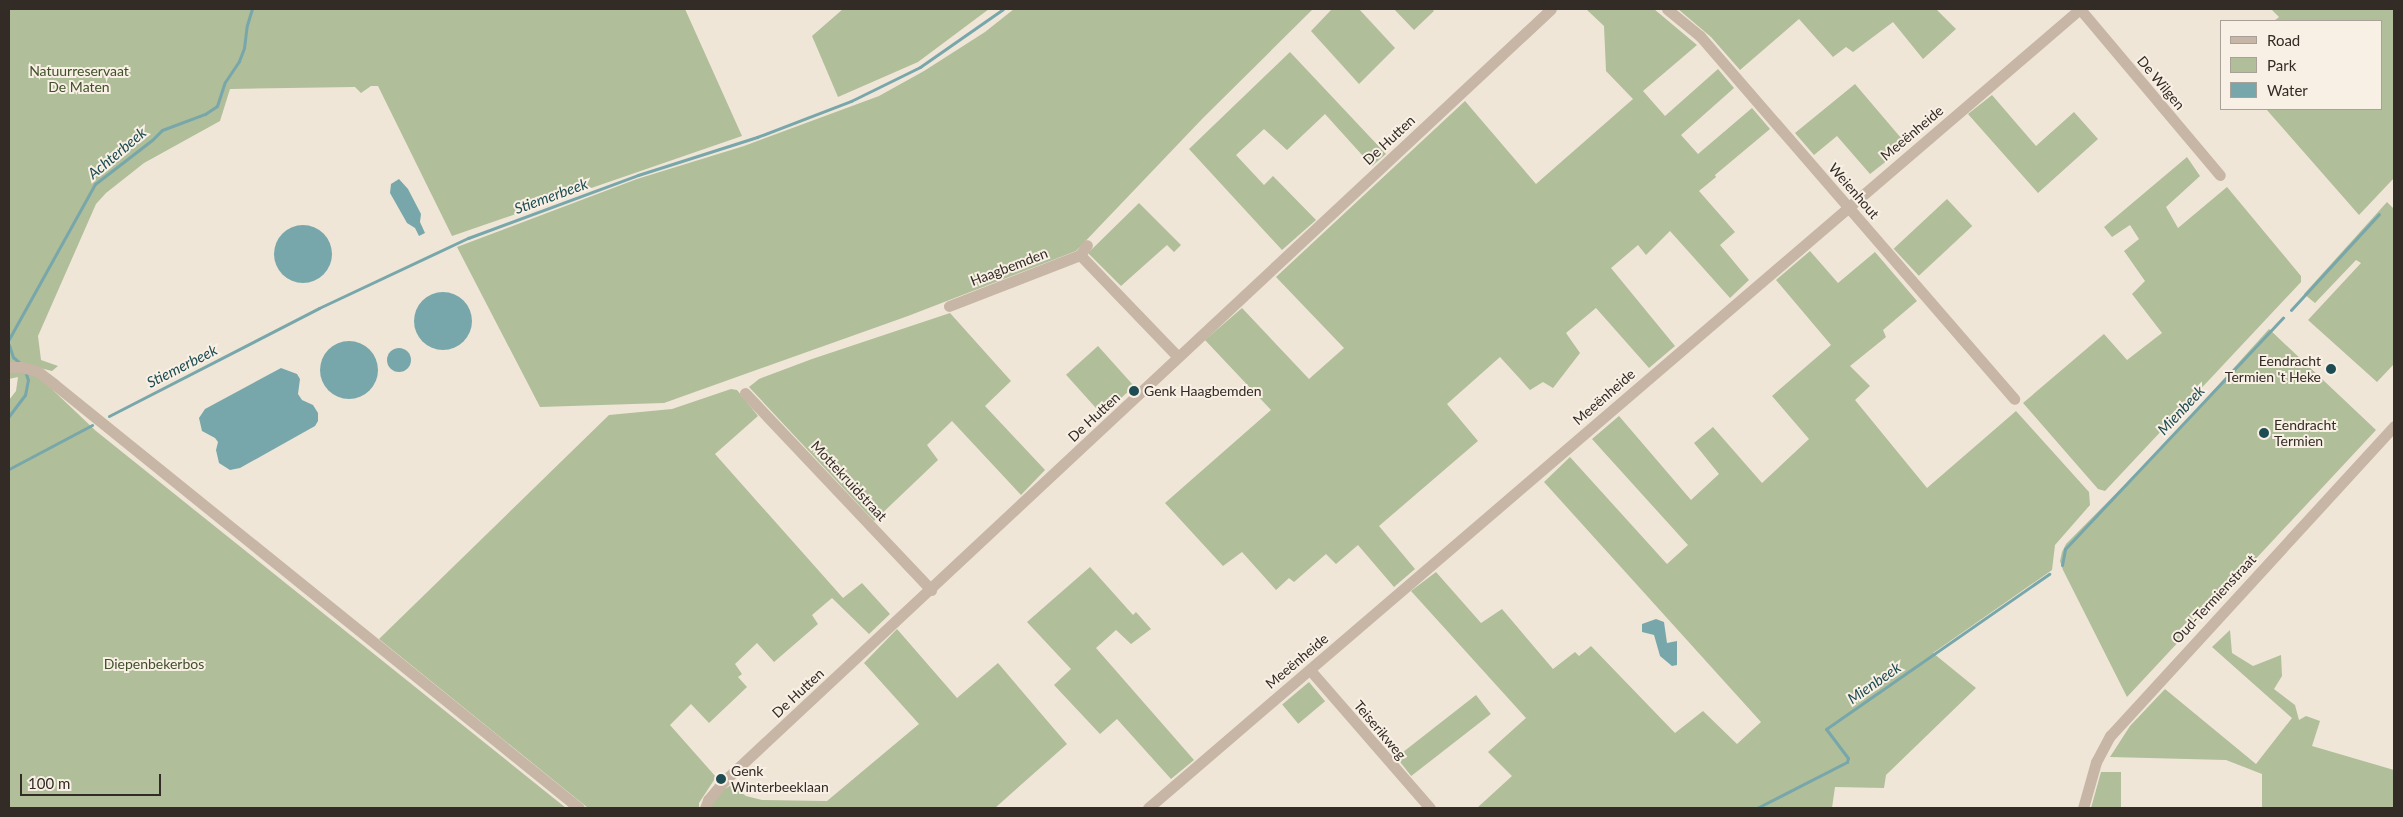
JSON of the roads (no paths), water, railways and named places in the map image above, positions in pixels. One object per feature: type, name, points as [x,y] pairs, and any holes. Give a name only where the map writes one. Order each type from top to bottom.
[{"type":"street","name":"De Hutten","points":[[705,808],[708,800],[724,781],[931,590],[1551,9]]},
{"type":"street","name":"Weienhout","points":[[1667,9],[1700,36],[2014,399]]},
{"type":"street","name":"Meeënheide","points":[[1148,808],[2080,9]]},
{"type":"street","name":"De Wilgen","points":[[2080,9],[2220,175]]},
{"type":"street","name":"Haagbemden","points":[[949,306],[1084,250],[1178,357]]},
{"type":"street","points":[[9,367],[21,367],[37,371],[54,384],[579,808]]},
{"type":"street","name":"Mottekruidstraat","points":[[745,392],[931,590]]},
{"type":"street","name":"Oud-Termienstraat","points":[[2082,808],[2096,762],[2110,736],[2394,426]]},
{"type":"street","name":"Teiserikweg","points":[[1310,670],[1430,808]]},
{"type":"water","points":[[399,179],[408,189],[421,214],[420,222],[425,233],[419,236],[415,228],[407,223],[390,193],[391,184]]},
{"type":"water","points":[[303,225],[314,227],[327,238],[332,254],[330,265],[319,278],[303,283],[292,281],[279,270],[274,254],[276,243],[287,230]]},
{"type":"water","points":[[443,292],[454,294],[467,305],[472,321],[470,332],[459,345],[443,350],[432,348],[419,337],[414,321],[416,310],[427,297]]},
{"type":"water","points":[[349,341],[360,343],[373,354],[378,370],[376,381],[365,394],[349,399],[338,397],[325,386],[320,370],[322,359],[333,346]]},
{"type":"water","points":[[399,348],[408,351],[411,360],[408,369],[399,372],[390,369],[387,360],[390,351]]},
{"type":"water","points":[[281,368],[297,374],[300,379],[298,394],[302,400],[313,405],[318,413],[318,421],[315,426],[240,468],[230,470],[219,463],[216,450],[218,442],[215,438],[202,431],[199,418],[205,409]]},
{"type":"water","points":[[1656,619],[1664,622],[1667,643],[1677,641],[1677,665],[1672,666],[1660,656],[1654,635],[1642,632],[1642,624]]},
{"type":"waterway","name":"Achterbeek","points":[[9,339],[95,184],[152,140],[162,130],[205,114],[217,106],[225,82],[239,61],[244,48],[247,25],[252,9]]},
{"type":"waterway","name":"Stiemerbeek","points":[[109,416],[319,308],[468,238],[638,175],[757,137],[851,101],[920,67],[1003,9]]},
{"type":"waterway","name":"Mienbeek","points":[[2291,310],[2379,214]]},
{"type":"waterway","name":"Mienbeek","points":[[2062,565],[2065,549],[2283,318]]},
{"type":"waterway","name":"Achterbeek","points":[[9,345],[13,357],[20,363]]},
{"type":"waterway","name":"Achterbeek","points":[[9,416],[25,395],[28,380],[25,371]]},
{"type":"waterway","name":"Stiemerbeek","points":[[9,469],[92,425]]},
{"type":"waterway","name":"Mienbeek","points":[[1757,808],[1847,762],[1848,758],[1826,729],[2049,574]]},
{"type":"place","name":"Eendracht Termien 't Heke","points":[[2331,369]]},
{"type":"place","name":"Genk Haagbemden","points":[[1134,391]]},
{"type":"place","name":"Eendracht Termien","points":[[2264,433]]},
{"type":"place","name":"Genk Winterbeeklaan","points":[[721,779]]},
{"type":"park label","name":"Natuurreservaat De Maten","points":[[79,79]]},
{"type":"park label","name":"Diepenbekerbos","points":[[154,664]]}]
